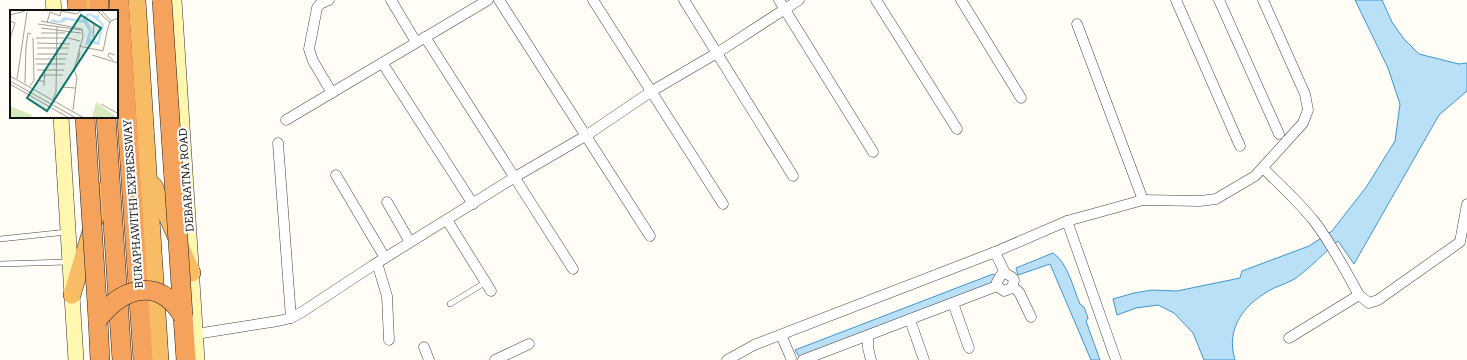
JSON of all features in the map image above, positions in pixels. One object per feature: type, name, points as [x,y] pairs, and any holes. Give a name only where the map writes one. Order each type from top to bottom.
[{"type":"highway","points":[[77,0],[78,10]]},
{"type":"highway","points":[[89,0],[90,10]]},
{"type":"highway","points":[[98,0],[99,10]]},
{"type":"highway","name":"BURAPHAWITHI EXPRESSWAY","points":[[120,0],[143,360]]},
{"type":"highway","points":[[137,0],[160,360]]},
{"type":"highway","points":[[162,0],[186,360]]},
{"type":"highway","points":[[86,118],[100,360]]},
{"type":"highway","points":[[98,118],[114,360]]},
{"type":"highway","name":"BURAPHAWITHI EXPRESSWAY","points":[[106,118],[122,360]]},
{"type":"highway","points":[[149,175],[192,273]]},
{"type":"highway","points":[[72,295],[103,191]]},
{"type":"highway","points":[[98,320],[119,298],[133,291],[143,290],[162,294],[178,307],[183,316]]},
{"type":"main road","points":[[53,0],[54,10]]},
{"type":"main road","name":"DEBARATNA ROAD","points":[[174,0],[197,360]]},
{"type":"main road","points":[[61,118],[76,360]]},
{"type":"street","points":[[329,0],[320,4],[317,8],[309,49],[313,61],[332,93]]},
{"type":"street","points":[[391,0],[416,42]]},
{"type":"street","points":[[286,120],[488,0]]},
{"type":"street","points":[[499,0],[587,135],[650,236]]},
{"type":"street","points":[[593,0],[723,204]]},
{"type":"street","points":[[684,0],[793,176]]},
{"type":"street","points":[[779,0],[873,152]]},
{"type":"street","points":[[196,334],[291,318],[514,177],[587,135],[652,91],[717,53],[799,0]]},
{"type":"street","points":[[876,0],[957,129]]},
{"type":"street","points":[[961,0],[1022,98]]},
{"type":"street","points":[[1176,0],[1240,146]]},
{"type":"street","points":[[1218,0],[1279,134]]},
{"type":"street","points":[[726,360],[754,345],[995,252],[1067,221],[1143,200],[1200,201],[1216,199],[1248,180],[1263,168],[1303,123],[1308,110],[1305,94],[1262,0]]},
{"type":"street","points":[[1077,24],[1143,200]]},
{"type":"street","points":[[425,37],[573,269]]},
{"type":"street","points":[[382,64],[473,204]]},
{"type":"street","points":[[278,143],[291,318]]},
{"type":"street","points":[[1263,168],[1299,203],[1315,222],[1326,237],[1359,295],[1369,302],[1378,300],[1463,244],[1467,204]]},
{"type":"street","points":[[336,175],[378,262],[387,296],[389,340]]},
{"type":"street","points":[[387,202],[410,242]]},
{"type":"street","points":[[447,220],[489,287]]},
{"type":"street","points":[[1067,221],[1116,360]]},
{"type":"street","points":[[995,252],[1005,273],[1012,276],[1014,280],[1013,286],[1008,291],[1004,291],[998,286]]},
{"type":"street","points":[[998,286],[998,278],[1005,273]]},
{"type":"street","points":[[803,360],[998,286]]},
{"type":"street","points":[[1013,286],[1019,292],[1031,318]]},
{"type":"street","points":[[1289,338],[1359,295]]},
{"type":"street","points":[[953,303],[969,348]]},
{"type":"street","points":[[910,320],[924,360]]},
{"type":"street","points":[[781,335],[792,359]]},
{"type":"street","points":[[868,336],[868,348],[871,360]]},
{"type":"street","points":[[495,360],[528,344]]},
{"type":"street","points":[[424,347],[429,360]]},
{"type":"lane","points":[[0,239],[68,231]]},
{"type":"lane","points":[[0,264],[70,262]]},
{"type":"lane","points":[[450,304],[489,287]]},
{"type":"water","points":[[1355,0],[1382,0],[1392,22],[1404,39],[1419,54],[1459,64],[1467,63],[1467,91],[1439,115],[1354,264],[1338,241],[1296,278],[1274,288],[1254,301],[1240,317],[1235,327],[1233,348],[1235,360],[1204,360],[1193,333],[1174,313],[1158,305],[1136,308],[1117,315],[1113,299],[1152,290],[1177,291],[1240,278],[1242,271],[1309,246],[1332,231],[1367,186],[1395,141],[1400,104],[1388,68]]},
{"type":"water","points":[[1053,253],[1063,263],[1070,276],[1080,304],[1084,307],[1088,318],[1086,321],[1100,360],[1091,360],[1050,264],[1018,275],[1016,268]]},
{"type":"water","points":[[993,274],[996,276],[996,281],[800,358],[795,350]]}]
